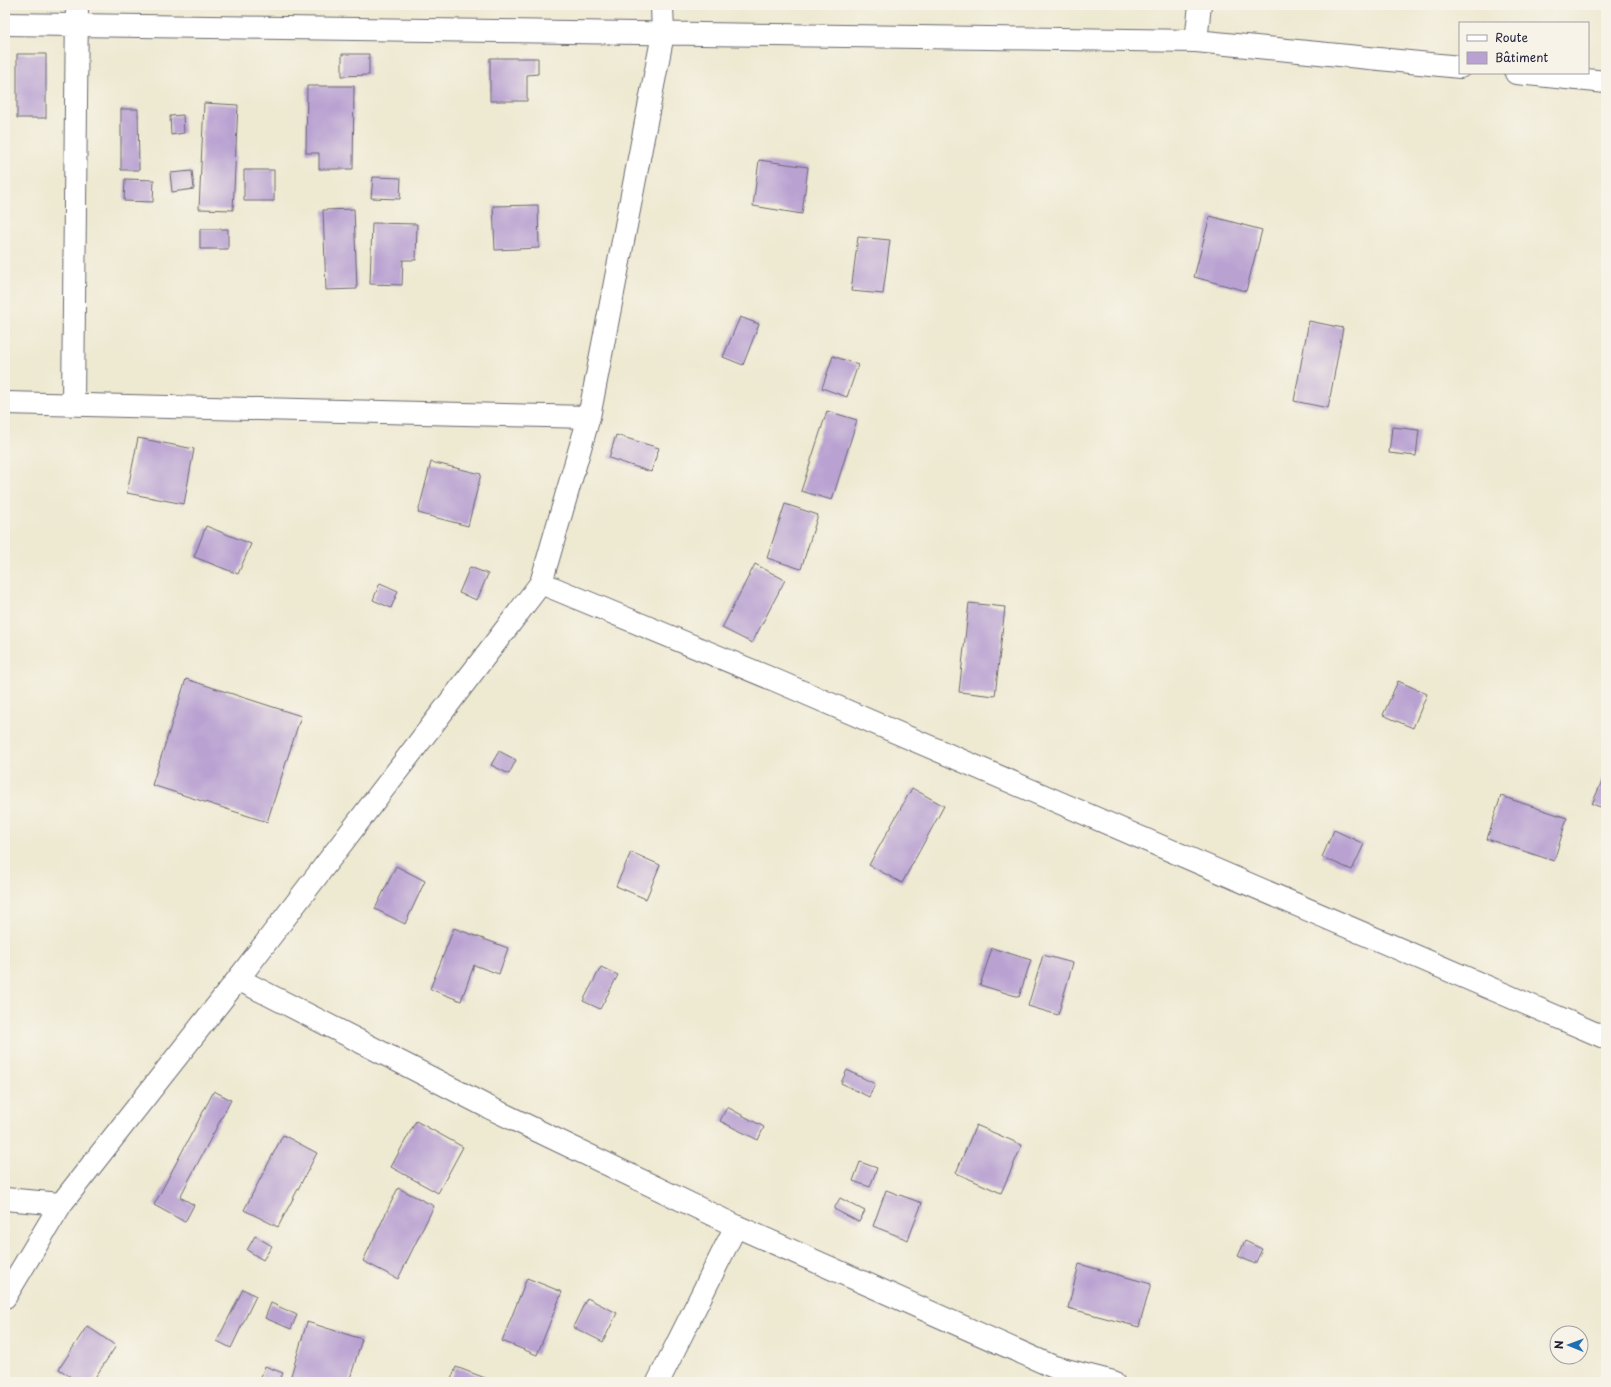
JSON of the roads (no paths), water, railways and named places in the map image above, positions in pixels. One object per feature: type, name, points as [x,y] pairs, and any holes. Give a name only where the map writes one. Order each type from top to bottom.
[{"type":"street","points":[[5,1297],[61,1204],[238,979],[541,583],[589,417],[663,34],[662,5]]},
{"type":"street","points":[[1196,41],[1200,5]]},
{"type":"street","points":[[73,404],[77,15]]},
{"type":"street","points":[[5,24],[77,15],[663,34],[1196,41],[1459,68]]},
{"type":"street","points":[[1526,74],[1606,82]]},
{"type":"street","points":[[5,402],[589,417]]},
{"type":"street","points":[[541,583],[777,681],[1606,1038]]},
{"type":"street","points":[[238,979],[486,1106],[736,1226],[1053,1374],[1113,1382]]},
{"type":"street","points":[[5,1199],[61,1204]]},
{"type":"street","points":[[658,1382],[736,1226]]}]
